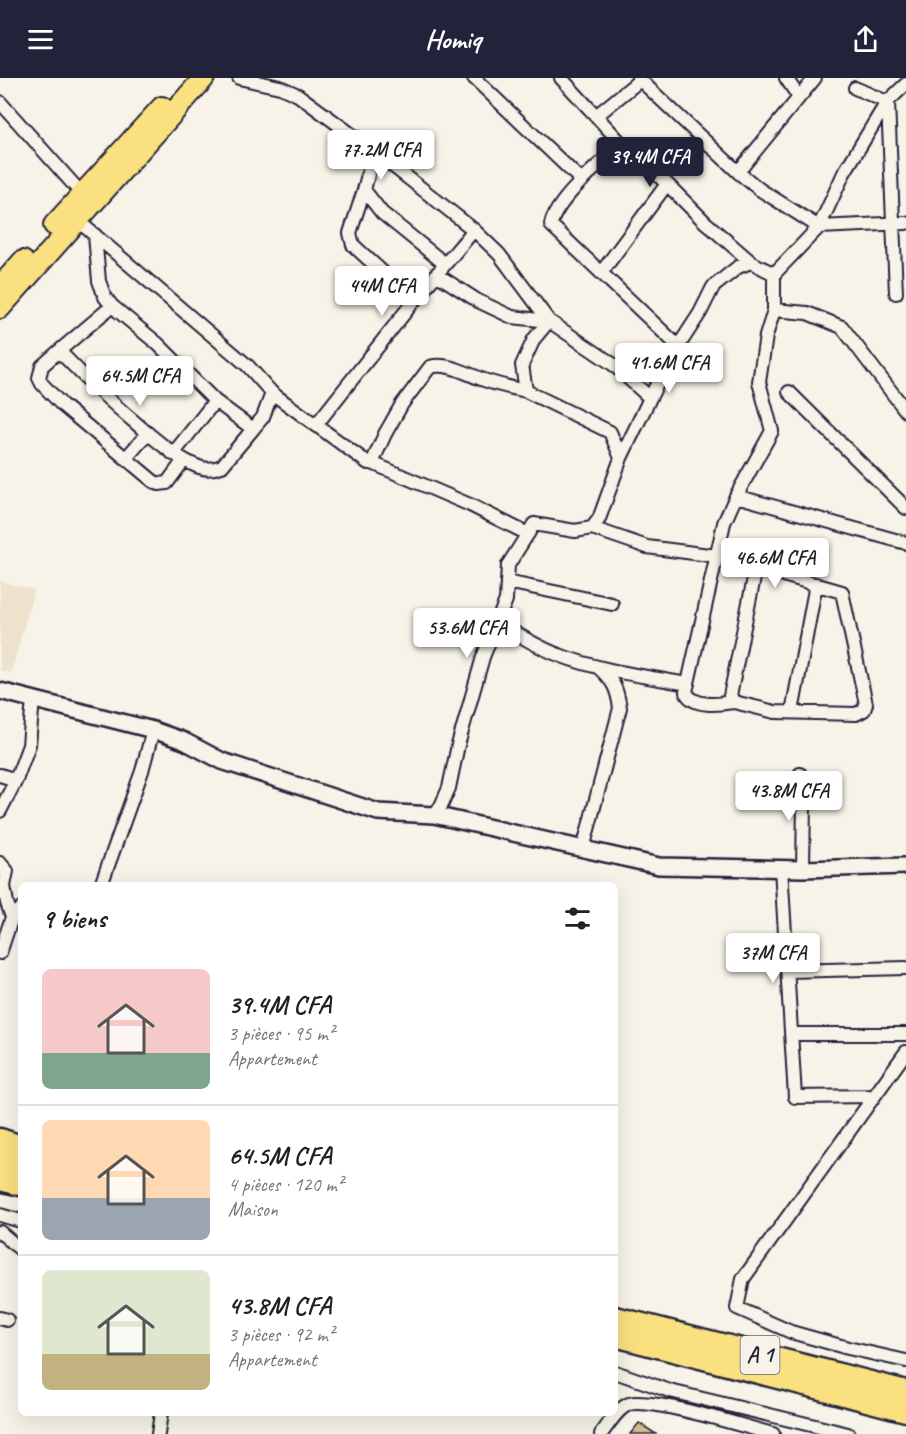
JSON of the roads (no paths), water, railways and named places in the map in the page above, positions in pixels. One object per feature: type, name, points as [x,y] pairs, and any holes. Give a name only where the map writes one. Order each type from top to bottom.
[{"type":"highway","points":[[0,1140],[18,1146]]},
{"type":"highway","points":[[0,1161],[18,1166]]},
{"type":"highway","points":[[0,1179],[18,1183]]},
{"type":"highway","points":[[0,1188],[18,1192]]},
{"type":"highway","name":"A 1","points":[[618,1319],[906,1392]]},
{"type":"highway","name":"A 1","points":[[618,1336],[906,1410]]},
{"type":"main road","points":[[0,287],[82,194],[173,95],[192,78]]},
{"type":"main road","points":[[0,308],[204,78]]},
{"type":"street","points":[[239,78],[280,87],[298,95],[374,151],[474,230],[499,254],[549,321],[614,365],[650,398]]},
{"type":"street","points":[[474,78],[582,181]]},
{"type":"street","points":[[561,78],[622,144],[630,147],[705,222],[751,262],[774,274]]},
{"type":"street","points":[[786,78],[798,96]]},
{"type":"street","points":[[738,172],[815,78]]},
{"type":"street","points":[[596,116],[639,79],[738,172],[759,189],[819,227],[900,223]]},
{"type":"street","points":[[434,815],[449,788],[464,723],[483,657],[506,600],[508,565],[534,524],[575,531],[592,528],[646,547],[717,556],[843,592],[866,704],[864,710],[856,714],[775,712],[734,702],[712,705],[688,697],[686,692],[717,556],[724,523],[736,496],[772,431],[759,382],[766,336],[774,310],[774,274],[819,227],[844,173],[888,102],[906,84]]},
{"type":"street","points":[[855,88],[888,102]]},
{"type":"street","points":[[0,102],[82,194]]},
{"type":"street","points":[[888,102],[900,223],[896,293]]},
{"type":"street","points":[[622,144],[582,181],[552,216],[550,225],[679,347]]},
{"type":"street","points":[[374,151],[350,233],[353,245],[414,301]]},
{"type":"street","points":[[601,273],[667,184]]},
{"type":"street","points":[[364,190],[382,213],[445,264]]},
{"type":"street","points":[[77,220],[248,366],[272,393],[361,460],[368,464],[372,462],[470,505],[528,534]]},
{"type":"street","points":[[316,425],[414,301],[474,230]]},
{"type":"street","points":[[95,235],[99,281],[105,297],[112,306],[158,344],[215,401],[253,429]]},
{"type":"street","points":[[592,528],[599,519],[621,458],[668,362],[713,287],[738,267],[751,262]]},
{"type":"street","points":[[436,274],[478,301],[512,317],[549,321]]},
{"type":"street","points":[[112,306],[42,366],[39,378],[42,384],[63,405],[153,482],[159,484],[167,483],[179,457],[215,401]]},
{"type":"street","points":[[774,310],[807,313],[842,327],[906,411]]},
{"type":"street","points":[[526,391],[522,365],[534,339],[549,321]]},
{"type":"street","points":[[59,351],[88,382],[148,433],[179,457],[201,468],[214,469],[222,466],[263,417],[272,393]]},
{"type":"street","points":[[372,462],[384,434],[402,404],[430,367],[437,365],[451,367],[507,387],[526,391],[610,432],[621,458]]},
{"type":"street","points":[[789,392],[906,508]]},
{"type":"street","points":[[126,458],[148,433]]},
{"type":"street","points":[[736,496],[906,543]]},
{"type":"street","points":[[734,702],[730,696],[756,568]]},
{"type":"street","points":[[507,582],[612,604]]},
{"type":"street","points":[[792,712],[816,584]]},
{"type":"street","points":[[498,622],[557,655],[599,668],[688,684]]},
{"type":"street","points":[[583,849],[620,708],[617,690],[599,668]]},
{"type":"street","points":[[0,691],[153,730],[184,741],[222,761],[378,812],[434,815],[659,866],[804,869],[906,866]]},
{"type":"street","points":[[0,811],[16,780],[29,745],[33,699]]},
{"type":"street","points":[[102,882],[142,771],[153,730]]},
{"type":"street","points":[[800,774],[804,800],[804,869]]},
{"type":"street","points":[[0,775],[16,780]]},
{"type":"street","points":[[0,863],[7,872],[4,886],[7,903],[16,913],[0,953]]},
{"type":"street","points":[[781,868],[795,1097],[873,1096]]},
{"type":"street","points":[[787,970],[906,968]]},
{"type":"street","points":[[791,1034],[906,1034]]},
{"type":"street","points":[[906,1052],[743,1279],[737,1308],[800,1334],[906,1361]]},
{"type":"street","points":[[0,1215],[18,1220]]},
{"type":"street","points":[[0,1232],[18,1247]]},
{"type":"street","points":[[618,1373],[670,1391],[848,1434]]},
{"type":"street","points":[[618,1413],[629,1404],[639,1403],[683,1410],[773,1434]]},
{"type":"street","points":[[158,1434],[161,1416]]},
{"type":"street","points":[[601,1434],[615,1416]]}]
